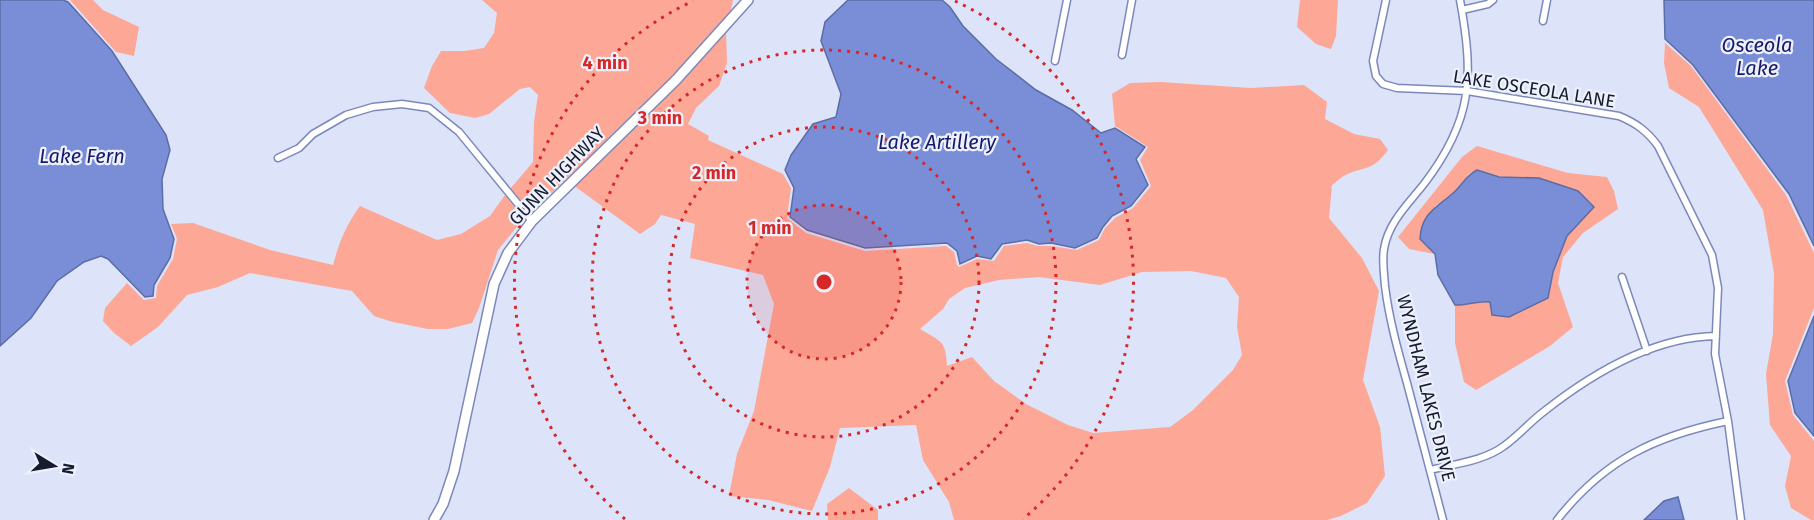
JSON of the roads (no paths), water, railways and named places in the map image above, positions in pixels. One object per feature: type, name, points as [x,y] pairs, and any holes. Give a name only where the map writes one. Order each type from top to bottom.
[{"type":"main road","name":"GUNN HIGHWAY","points":[[434,520],[443,504],[454,471],[494,284],[508,253],[532,221],[676,81],[748,0]]},
{"type":"street","points":[[1055,61],[1067,0]]},
{"type":"street","points":[[1122,55],[1132,0]]},
{"type":"street","name":"LAKE OSCEOLA LANE","points":[[1386,0],[1373,61],[1376,76],[1383,84],[1397,88],[1467,91],[1619,116],[1634,122],[1647,132],[1658,146],[1712,255],[1718,288],[1715,354],[1728,421],[1741,520]]},
{"type":"street","name":"WYNDHAM LAKES DRIVE","points":[[1443,520],[1389,320],[1382,260],[1387,239],[1399,215],[1442,160],[1456,134],[1464,112],[1469,63],[1460,0]]},
{"type":"street","points":[[1461,10],[1488,4],[1493,0]]},
{"type":"street","points":[[1542,21],[1547,0]]},
{"type":"street","points":[[279,158],[299,148],[313,134],[346,115],[373,107],[402,104],[429,108],[459,132],[532,221]]},
{"type":"street","points":[[1622,277],[1647,351]]},
{"type":"street","points":[[1430,470],[1488,454],[1504,447],[1571,390],[1614,365],[1647,351],[1695,336],[1716,336]]},
{"type":"street","points":[[1557,520],[1597,477],[1622,459],[1672,435],[1728,421]]},
{"type":"water","name":"Lake Fern","points":[[0,0],[63,0],[68,2],[112,51],[166,135],[170,150],[162,179],[163,209],[174,239],[170,258],[154,285],[153,296],[145,297],[108,259],[101,256],[84,262],[57,281],[31,318],[0,346]]},
{"type":"water","name":"Lake Artillery","points":[[848,0],[942,0],[950,7],[963,26],[996,59],[1036,90],[1072,110],[1101,133],[1115,128],[1145,147],[1136,159],[1148,185],[1131,206],[1112,216],[1097,238],[1075,248],[1051,243],[1039,244],[1027,240],[1002,244],[991,259],[977,256],[960,264],[957,251],[947,243],[865,248],[807,230],[790,217],[794,188],[785,170],[791,155],[813,124],[836,117],[841,94],[821,41],[825,22]]},
{"type":"water","name":"Osceola Lake","points":[[1664,0],[1814,0],[1814,246],[1789,194],[1693,65],[1665,39]]},
{"type":"water","points":[[1477,170],[1499,177],[1539,178],[1578,191],[1594,207],[1567,236],[1553,272],[1548,298],[1509,317],[1492,315],[1490,302],[1455,305],[1438,275],[1435,254],[1420,239],[1423,223],[1430,212]]},
{"type":"water","points":[[1814,316],[1814,436],[1795,413],[1788,381]]},
{"type":"water","points":[[1678,497],[1684,520],[1644,520],[1664,501]]}]
